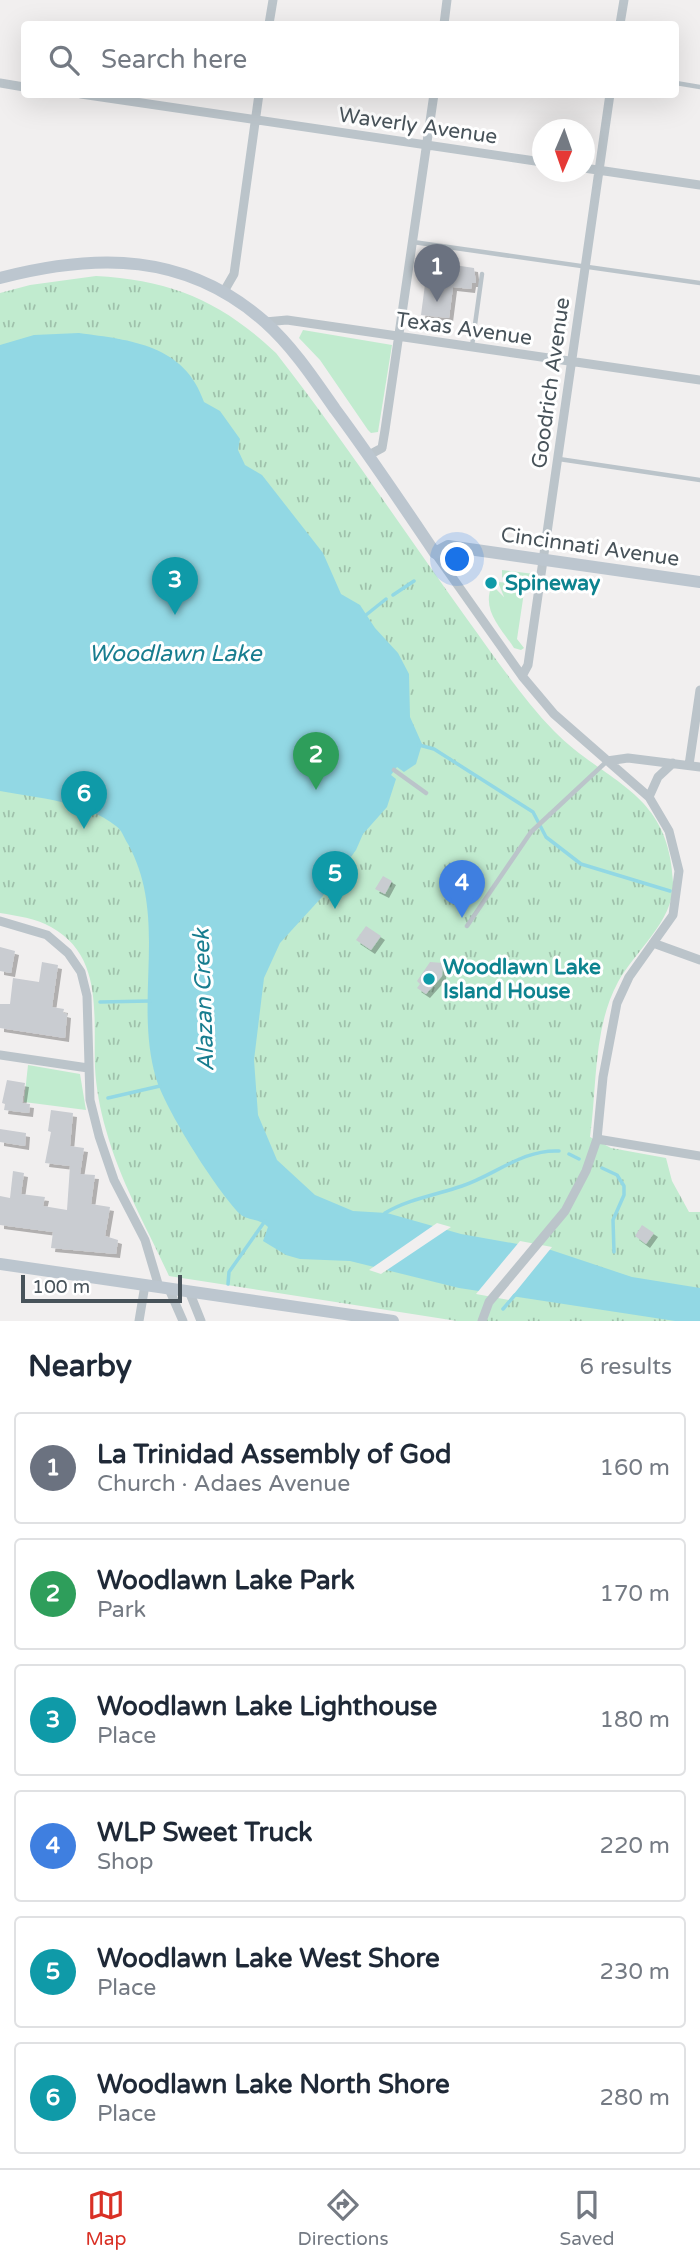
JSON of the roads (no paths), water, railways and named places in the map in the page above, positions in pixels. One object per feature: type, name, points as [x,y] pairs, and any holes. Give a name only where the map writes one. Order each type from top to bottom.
[{"type":"street","points":[[269,21],[272,0]]},
{"type":"street","points":[[444,21],[447,0]]},
{"type":"street","points":[[620,21],[624,0]]},
{"type":"street","points":[[0,83],[21,86]]},
{"type":"street","name":"Waverly Avenue","points":[[109,98],[532,161]]},
{"type":"street","points":[[223,293],[234,274],[258,98]]},
{"type":"street","points":[[369,455],[382,448],[433,98]]},
{"type":"street","name":"Goodrich Avenue","points":[[522,676],[528,665],[609,98]]},
{"type":"street","points":[[595,170],[700,185]]},
{"type":"street","points":[[0,278],[70,262],[122,261],[171,271],[223,293],[265,322],[289,346],[369,455],[522,676],[562,722],[649,797],[669,831],[679,871],[673,915],[629,977],[617,1003],[605,1064],[597,1139],[578,1190],[550,1229],[489,1303],[482,1321]]},
{"type":"street","name":"Texas Avenue","points":[[265,322],[287,320],[700,380]]},
{"type":"street","name":"Cincinnati Avenue","points":[[435,553],[448,546],[700,582]]},
{"type":"street","points":[[689,765],[700,690]]},
{"type":"street","points":[[607,761],[628,758],[700,767]]},
{"type":"street","points":[[649,797],[658,777],[673,763]]},
{"type":"street","points":[[0,921],[47,935],[68,953],[81,972],[87,996],[90,1100],[99,1136],[114,1180],[145,1240],[164,1288],[183,1321]]},
{"type":"street","points":[[653,943],[700,960]]},
{"type":"street","points":[[0,1055],[88,1068]]},
{"type":"street","points":[[597,1139],[700,1156]]},
{"type":"street","points":[[0,1264],[393,1321]]},
{"type":"street","points":[[139,1321],[145,1285]]},
{"type":"street","points":[[189,1292],[201,1321]]},
{"type":"lane","points":[[679,83],[700,86]]},
{"type":"lane","points":[[413,242],[700,283]]},
{"type":"lane","points":[[472,347],[482,275]]},
{"type":"lane","points":[[558,459],[700,480]]},
{"type":"lane","points":[[467,926],[531,832],[607,761]]},
{"type":"lane","points":[[394,770],[426,793]]},
{"type":"water","name":"Woodlawn Lake","points":[[79,333],[118,339],[154,349],[184,368],[204,402],[220,411],[240,439],[238,450],[245,465],[262,475],[323,553],[341,594],[360,605],[375,628],[398,653],[409,674],[410,717],[422,744],[416,764],[404,772],[397,767],[391,775],[396,779],[387,807],[363,834],[356,850],[322,897],[280,943],[264,978],[254,1060],[258,1115],[277,1160],[315,1195],[353,1211],[387,1213],[461,1234],[551,1250],[632,1277],[700,1288],[700,1321],[675,1321],[459,1288],[350,1261],[300,1259],[286,1255],[263,1241],[268,1227],[240,1214],[193,1149],[156,1078],[148,1019],[149,930],[146,901],[140,872],[128,844],[118,828],[90,811],[60,802],[0,791],[0,345],[34,335]]},
{"type":"waterway","points":[[393,595],[414,581]]},
{"type":"waterway","points":[[366,615],[386,599]]},
{"type":"waterway","points":[[419,745],[434,749],[533,812],[546,837],[581,864],[670,891]]},
{"type":"waterway","points":[[100,1002],[150,1001]]},
{"type":"waterway","points":[[108,1098],[160,1086]]},
{"type":"waterway","points":[[385,1213],[474,1181],[521,1158],[546,1151],[559,1151]]},
{"type":"waterway","points":[[569,1154],[579,1159]]},
{"type":"waterway","points":[[602,1168],[617,1175],[624,1186],[624,1195],[613,1220],[614,1252]]},
{"type":"waterway","points":[[228,1284],[229,1272],[265,1221]]},
{"type":"waterway","points":[[503,1309],[515,1295]]},
{"type":"place","name":"La Trinidad Assembly of God","points":[[437,302]]},
{"type":"place","name":"Spineway","points":[[491,583]]},
{"type":"place","name":"Woodlawn Lake Lighthouse","points":[[175,615]]},
{"type":"place","name":"Woodlawn Lake Park","points":[[316,790]]},
{"type":"place","name":"Woodlawn Lake North Shore","points":[[84,829]]},
{"type":"place","name":"Woodlawn Lake West Shore","points":[[335,909]]},
{"type":"place","name":"WLP Sweet Truck","points":[[462,918]]},
{"type":"place","name":"Woodlawn Lake Island House","points":[[429,979]]},
{"type":"water label","name":"Alazan Creek","points":[[204,1000]]}]
